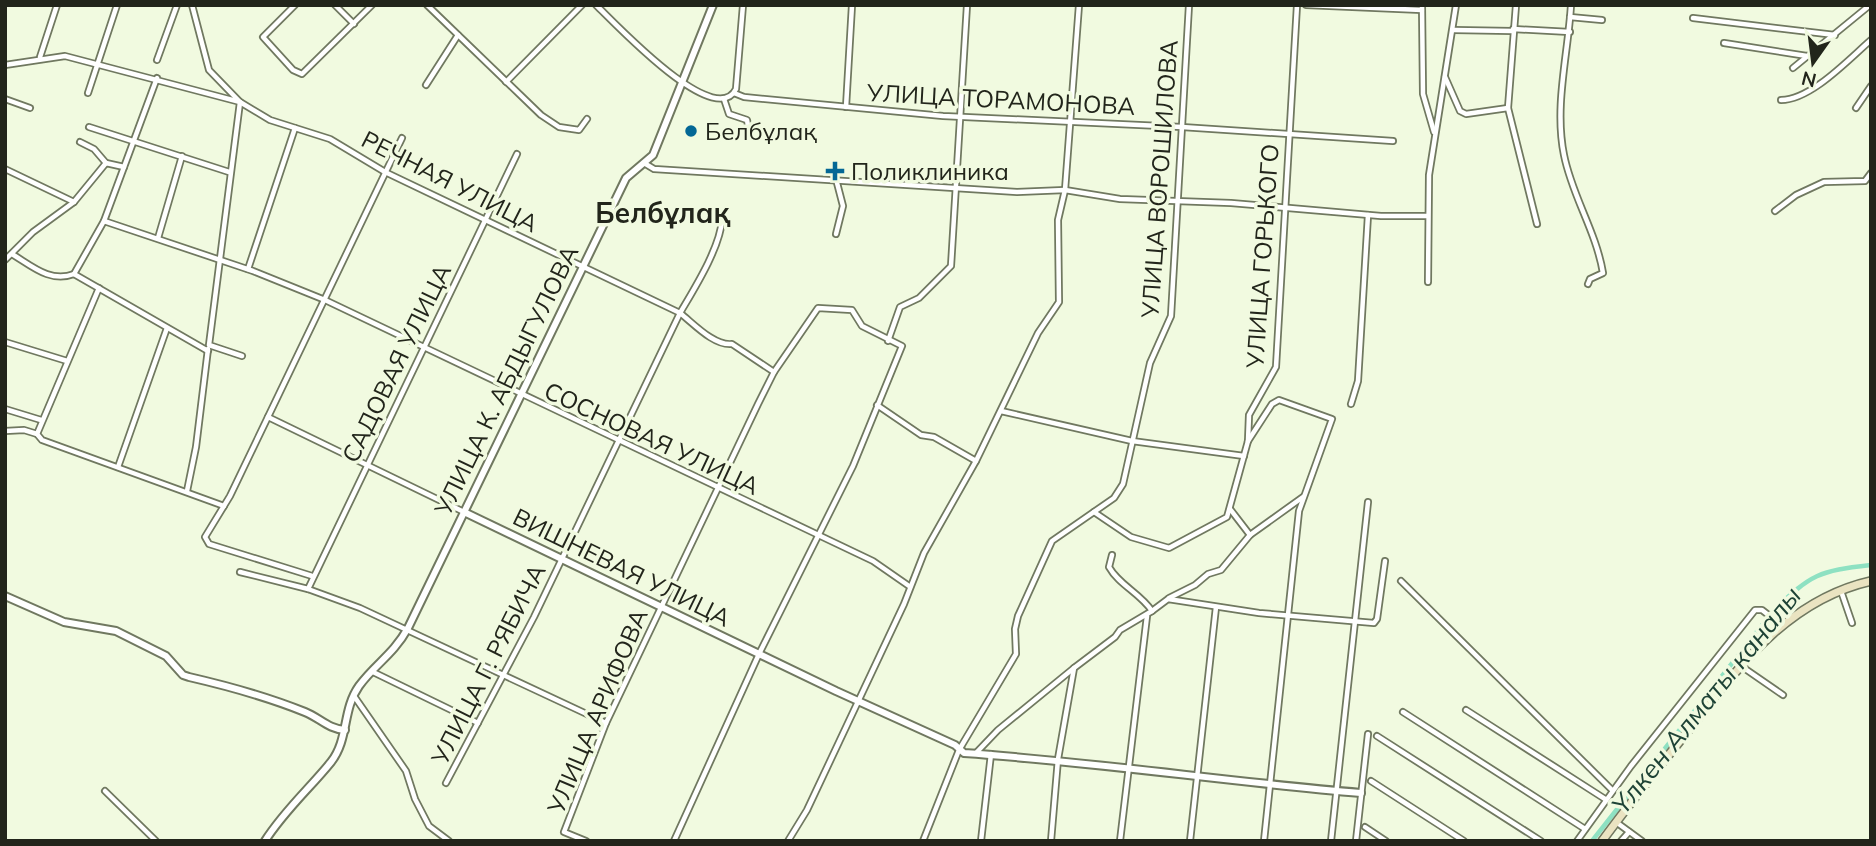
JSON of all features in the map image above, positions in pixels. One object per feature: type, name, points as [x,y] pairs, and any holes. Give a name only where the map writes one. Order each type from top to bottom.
[{"type":"main road","points":[[1602,841],[1777,622],[1841,590],[1871,581]]},
{"type":"street","points":[[40,57],[57,5]]},
{"type":"street","points":[[88,93],[117,5]]},
{"type":"street","points":[[158,60],[177,5]]},
{"type":"street","name":"РЕЧНАЯ УЛИЦА","points":[[192,5],[209,69],[240,102],[270,120],[330,139],[385,172],[680,313],[704,332],[725,345],[732,344],[774,372]]},
{"type":"street","points":[[295,5],[263,37],[293,69],[302,74],[372,5]]},
{"type":"street","points":[[335,5],[354,24]]},
{"type":"street","points":[[427,5],[506,82],[559,127],[579,130],[587,118]]},
{"type":"street","points":[[506,82],[582,5]]},
{"type":"street","points":[[596,5],[681,85],[717,99],[724,99],[734,93],[743,5]]},
{"type":"street","name":"УЛИЦА К. АБДЫГУЛОВА","points":[[265,841],[333,759],[345,730],[345,714],[354,696],[395,650],[408,628],[626,178],[653,155],[662,141],[713,5]]},
{"type":"street","points":[[846,107],[852,5]]},
{"type":"street","points":[[674,841],[759,654],[853,466],[902,346],[888,341],[900,307],[919,298],[950,266],[967,5]]},
{"type":"street","points":[[788,841],[807,810],[856,700],[904,604],[909,586],[976,461],[1030,349],[1059,302],[1058,220],[1065,190],[1079,5]]},
{"type":"street","name":"УЛИЦА ВОРОШИЛОВА","points":[[923,841],[959,750],[1016,654],[1015,629],[1018,616],[1052,541],[1119,493],[1150,363],[1171,316],[1189,5]]},
{"type":"street","name":"УЛИЦА ГОРЬКОГО","points":[[1230,508],[1248,441],[1253,405],[1275,374],[1297,5]]},
{"type":"street","points":[[1306,5],[1422,8],[1425,58],[1423,94],[1435,134]]},
{"type":"street","points":[[1428,282],[1427,216],[1435,134],[1456,5]]},
{"type":"street","points":[[1516,5],[1508,108],[1537,224]]},
{"type":"street","points":[[1571,5],[1560,123],[1564,156],[1574,191],[1600,254],[1602,272],[1590,279],[1588,284]]},
{"type":"street","points":[[1793,68],[1870,5]]},
{"type":"street","points":[[1570,17],[1602,20]]},
{"type":"street","points":[[1693,18],[1835,34]]},
{"type":"street","points":[[1454,30],[1570,32]]},
{"type":"street","points":[[426,85],[458,35]]},
{"type":"street","points":[[1781,100],[1797,98],[1839,69],[1871,40]]},
{"type":"street","points":[[1724,43],[1808,56]]},
{"type":"street","points":[[5,65],[40,57],[65,56],[157,78],[240,102],[196,447],[187,491]]},
{"type":"street","points":[[1445,76],[1461,111],[1466,114],[1508,108]]},
{"type":"street","points":[[75,274],[104,220],[157,78]]},
{"type":"street","points":[[1856,108],[1871,86]]},
{"type":"street","name":"УЛИЦА ТОРАМОНОВА","points":[[734,93],[744,97],[960,116],[1071,120],[1393,141]]},
{"type":"street","points":[[5,99],[30,108]]},
{"type":"street","points":[[724,99],[729,114],[747,120],[750,131]]},
{"type":"street","points":[[89,127],[229,172]]},
{"type":"street","points":[[248,269],[295,128]]},
{"type":"street","points":[[312,576],[209,544],[205,537],[224,506],[268,417],[402,138]]},
{"type":"street","points":[[80,142],[94,149],[106,163],[124,167]]},
{"type":"street","name":"САДОВАЯ УЛИЦА","points":[[308,589],[517,154]]},
{"type":"street","points":[[158,238],[183,156]]},
{"type":"street","points":[[5,260],[33,232],[74,202],[106,163]]},
{"type":"street","points":[[645,163],[654,169],[693,173],[956,186],[1017,192],[1065,190],[1092,196],[1368,215],[1427,216]]},
{"type":"street","points":[[5,169],[74,202]]},
{"type":"street","points":[[1775,211],[1818,184],[1865,181],[1871,173]]},
{"type":"street","points":[[836,180],[843,206],[836,233]]},
{"type":"street","points":[[1351,404],[1359,381],[1368,215]]},
{"type":"street","name":"СОСНОВАЯ УЛИЦА","points":[[104,220],[248,269],[325,300],[873,561],[909,586]]},
{"type":"street","name":"УЛИЦА Г. РЯБИЧА","points":[[446,783],[505,674],[562,559],[719,238],[722,220]]},
{"type":"street","points":[[12,254],[49,276],[57,278],[75,274],[167,328],[208,348],[242,356]]},
{"type":"street","points":[[37,435],[41,420],[99,288]]},
{"type":"street","name":"УЛИЦА АРИФОВА","points":[[584,840],[564,832],[606,723],[774,372],[818,308],[852,310],[862,326],[888,341]]},
{"type":"street","points":[[118,467],[167,328]]},
{"type":"street","points":[[5,342],[67,361]]},
{"type":"street","points":[[1248,441],[1272,404],[1279,400],[1330,416],[1332,419],[1304,497],[1286,614],[1264,841]]},
{"type":"street","points":[[877,405],[921,435],[934,437],[976,461]]},
{"type":"street","points":[[5,409],[41,420]]},
{"type":"street","points":[[1000,411],[1132,441],[1244,456]]},
{"type":"street","name":"ВИШНЕВАЯ УЛИЦА","points":[[268,417],[759,654],[955,745],[959,750],[975,754],[991,753],[1362,793]]},
{"type":"street","points":[[5,431],[24,430],[42,440],[224,506]]},
{"type":"street","points":[[975,754],[998,730],[1115,638],[1120,630],[1195,585],[1208,574],[1221,570],[1250,535],[1304,497]]},
{"type":"street","points":[[1331,841],[1368,502]]},
{"type":"street","points":[[1094,512],[1131,537],[1169,548],[1227,517],[1230,508]]},
{"type":"street","points":[[1230,508],[1250,535]]},
{"type":"street","points":[[1112,555],[1109,567],[1116,579],[1131,587],[1153,611]]},
{"type":"street","points":[[1168,599],[1216,607],[1374,623],[1377,619],[1385,561]]},
{"type":"street","points":[[240,572],[308,589],[408,628],[606,723]]},
{"type":"street","points":[[1401,581],[1612,790]]},
{"type":"street","points":[[1841,590],[1852,623]]},
{"type":"street","points":[[5,596],[64,622],[116,631],[166,656],[183,674],[307,712],[333,729],[345,730]]},
{"type":"street","points":[[1190,841],[1216,607]]},
{"type":"street","points":[[1577,841],[1605,799],[1754,612],[1762,610],[1777,622]]},
{"type":"street","points":[[1120,841],[1147,615]]},
{"type":"street","points":[[1740,666],[1783,695]]},
{"type":"street","points":[[1051,841],[1058,760],[1074,668]]},
{"type":"street","points":[[373,672],[478,723]]},
{"type":"street","points":[[354,696],[406,771],[415,799],[429,827],[449,841]]},
{"type":"street","points":[[1466,710],[1605,799]]},
{"type":"street","points":[[1403,712],[1585,829]]},
{"type":"street","points":[[1356,841],[1368,734]]},
{"type":"street","points":[[1377,736],[1541,841]]},
{"type":"street","points":[[981,841],[991,753]]},
{"type":"street","points":[[1371,781],[1464,841]]},
{"type":"street","points":[[105,791],[156,841]]},
{"type":"street","points":[[1616,822],[1642,841]]},
{"type":"street","points":[[1365,827],[1386,841]]},
{"type":"street","points":[[1621,841],[1629,832]]},
{"type":"waterway","name":"Үлкен Алматы каналы","points":[[1592,841],[1774,610],[1817,576],[1871,565]]},
{"type":"place","name":"Белбұлақ","points":[[691,131]]},
{"type":"place","name":"Поликлиника","points":[[835,171]]},
{"type":"district","name":"Белбұлақ","points":[[663,212]]}]
